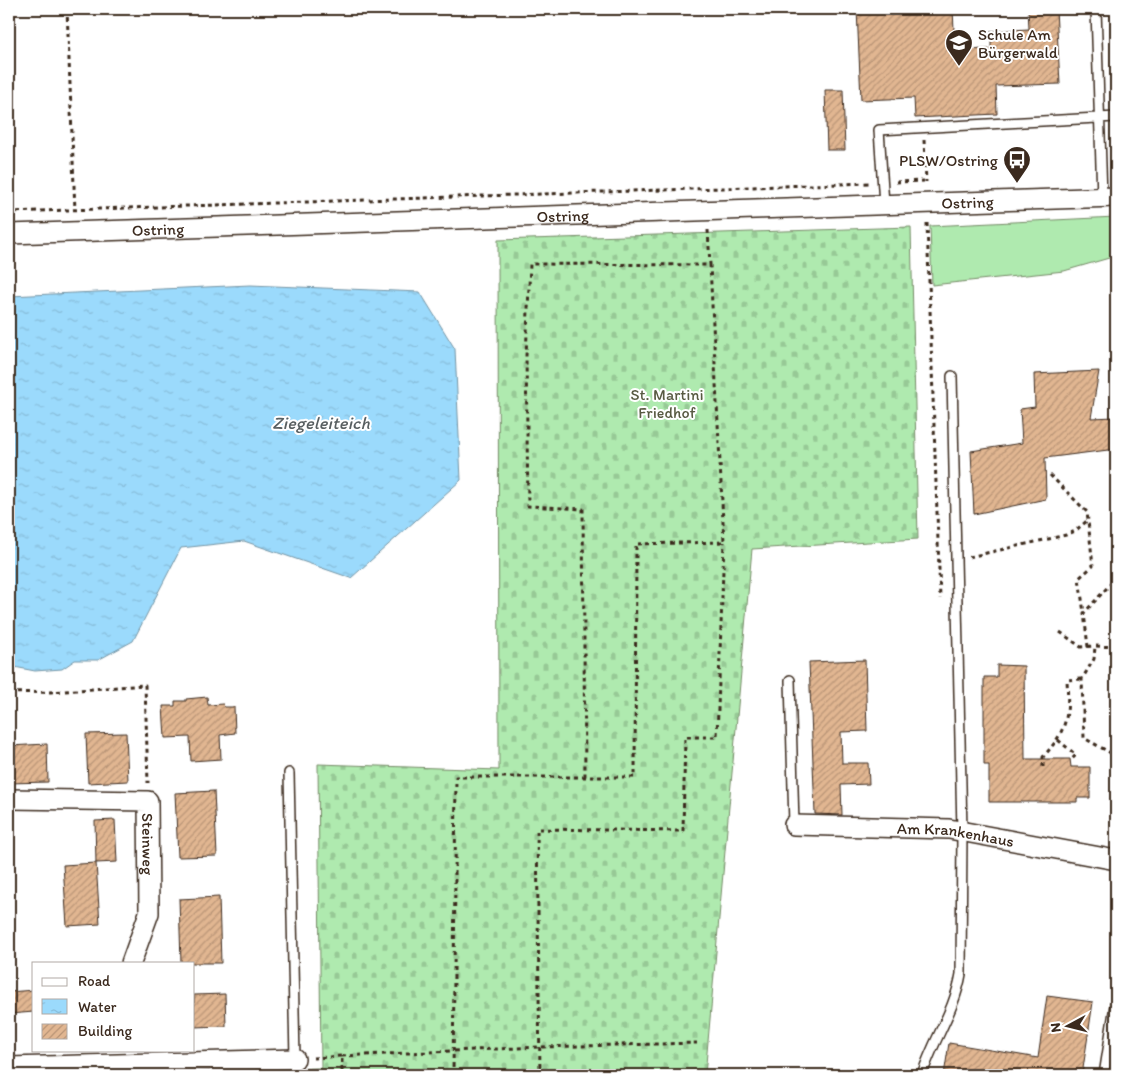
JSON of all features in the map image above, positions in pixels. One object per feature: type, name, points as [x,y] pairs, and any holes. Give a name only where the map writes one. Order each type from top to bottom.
[{"type":"street","name":"Ostring","points":[[9,234],[1109,197]]},
{"type":"street","name":"Steinweg","points":[[9,799],[148,801],[149,913],[131,962]]},
{"type":"street","name":"Am Krankenhaus","points":[[794,825],[872,826],[962,831],[1116,860]]},
{"type":"street","points":[[9,1067],[117,1058],[295,1059]]},
{"type":"lane","points":[[1096,9],[1099,117],[1109,197]]},
{"type":"lane","points":[[884,204],[879,130],[1116,117]]},
{"type":"lane","points":[[922,1075],[930,1050],[957,996],[961,974],[962,831],[952,376]]},
{"type":"lane","points":[[790,680],[794,825]]},
{"type":"lane","points":[[289,773],[295,1059]]},
{"type":"lane","points":[[1104,1075],[1116,998]]},
{"type":"path","points":[[67,9],[76,232]]},
{"type":"path","points":[[924,127],[940,600]]},
{"type":"path","points":[[9,212],[926,181]]},
{"type":"path","points":[[540,1075],[537,829],[683,831],[685,737],[717,737],[724,542],[707,210]]},
{"type":"path","points":[[585,778],[584,509],[528,506],[526,356],[530,264],[710,264]]},
{"type":"path","points":[[1050,476],[1088,512],[1093,566],[1078,578],[1088,646]]},
{"type":"path","points":[[956,560],[1066,535],[1076,531],[1088,520]]},
{"type":"path","points":[[453,1075],[456,777],[636,777],[636,544],[724,542]]},
{"type":"path","points":[[1084,613],[1116,578]]},
{"type":"path","points":[[1060,632],[1081,647],[1116,647]]},
{"type":"path","points":[[1095,646],[1094,659],[1082,679],[1084,738],[1116,756]]},
{"type":"path","points":[[1043,767],[1043,757],[1058,740],[1069,711],[1067,680],[1082,679]]},
{"type":"path","points":[[9,693],[52,692],[145,684],[148,801]]},
{"type":"path","points":[[1058,740],[1076,755],[1070,761]]},
{"type":"path","points":[[295,1059],[540,1047],[697,1043]]},
{"type":"path","points":[[342,1056],[342,1075]]},
{"type":"green space","points":[[1116,217],[1116,256],[1064,271],[932,285],[930,226]]},
{"type":"green space","name":"St. Martini Friedhof","points":[[911,227],[918,539],[752,549],[705,1075],[96,1075],[321,1068],[318,764],[499,770],[498,240]]},
{"type":"water","name":"Ziegeleiteich","points":[[250,285],[420,292],[455,349],[461,480],[351,578],[244,541],[181,548],[133,641],[98,660],[75,660],[62,669],[35,671],[9,666],[9,296]]},
{"type":"building","name":"Schule Am Bürgerwald","points":[[857,9],[953,9],[955,50],[991,49],[991,31],[1029,29],[1028,9],[1056,9],[1060,84],[996,86],[997,114],[915,118],[914,98],[861,100]]},
{"type":"building","points":[[825,90],[843,90],[845,150],[827,150]]},
{"type":"building","points":[[1099,371],[1091,418],[1116,417],[1116,449],[1045,458],[1046,499],[974,514],[971,451],[1022,443],[1020,409],[1035,407],[1034,374]]},
{"type":"building","points":[[865,660],[867,731],[841,732],[842,763],[868,763],[869,784],[841,785],[842,815],[815,814],[809,662]]},
{"type":"building","points":[[997,665],[1024,666],[1025,759],[1070,759],[1071,767],[1090,767],[1090,798],[1077,798],[1077,802],[989,802],[989,765],[984,765],[984,677],[997,677]]},
{"type":"building","points":[[207,697],[208,705],[223,704],[224,707],[234,707],[235,733],[220,735],[221,759],[191,761],[190,737],[165,738],[163,706],[175,706],[175,701]]},
{"type":"building","points":[[126,733],[128,781],[88,783],[86,734]]},
{"type":"building","points":[[47,744],[48,782],[9,783],[9,746]]},
{"type":"building","points":[[214,791],[217,856],[178,857],[175,793]]},
{"type":"building","points":[[115,820],[117,862],[96,863],[95,821]]},
{"type":"building","points":[[96,863],[100,924],[67,926],[63,865]]},
{"type":"building","points":[[219,897],[221,963],[181,962],[179,899]]},
{"type":"building","points":[[32,990],[32,1012],[9,1014],[9,992]]},
{"type":"building","points":[[225,994],[226,1026],[195,1027],[195,995]]},
{"type":"building","points":[[1047,996],[1093,1002],[1082,1075],[944,1075],[949,1043],[1038,1058]]},
{"type":"place","name":"Schule Am Bürgerwald","points":[[959,67]]},
{"type":"place","name":"PLSW/Ostring","points":[[1017,184]]}]
